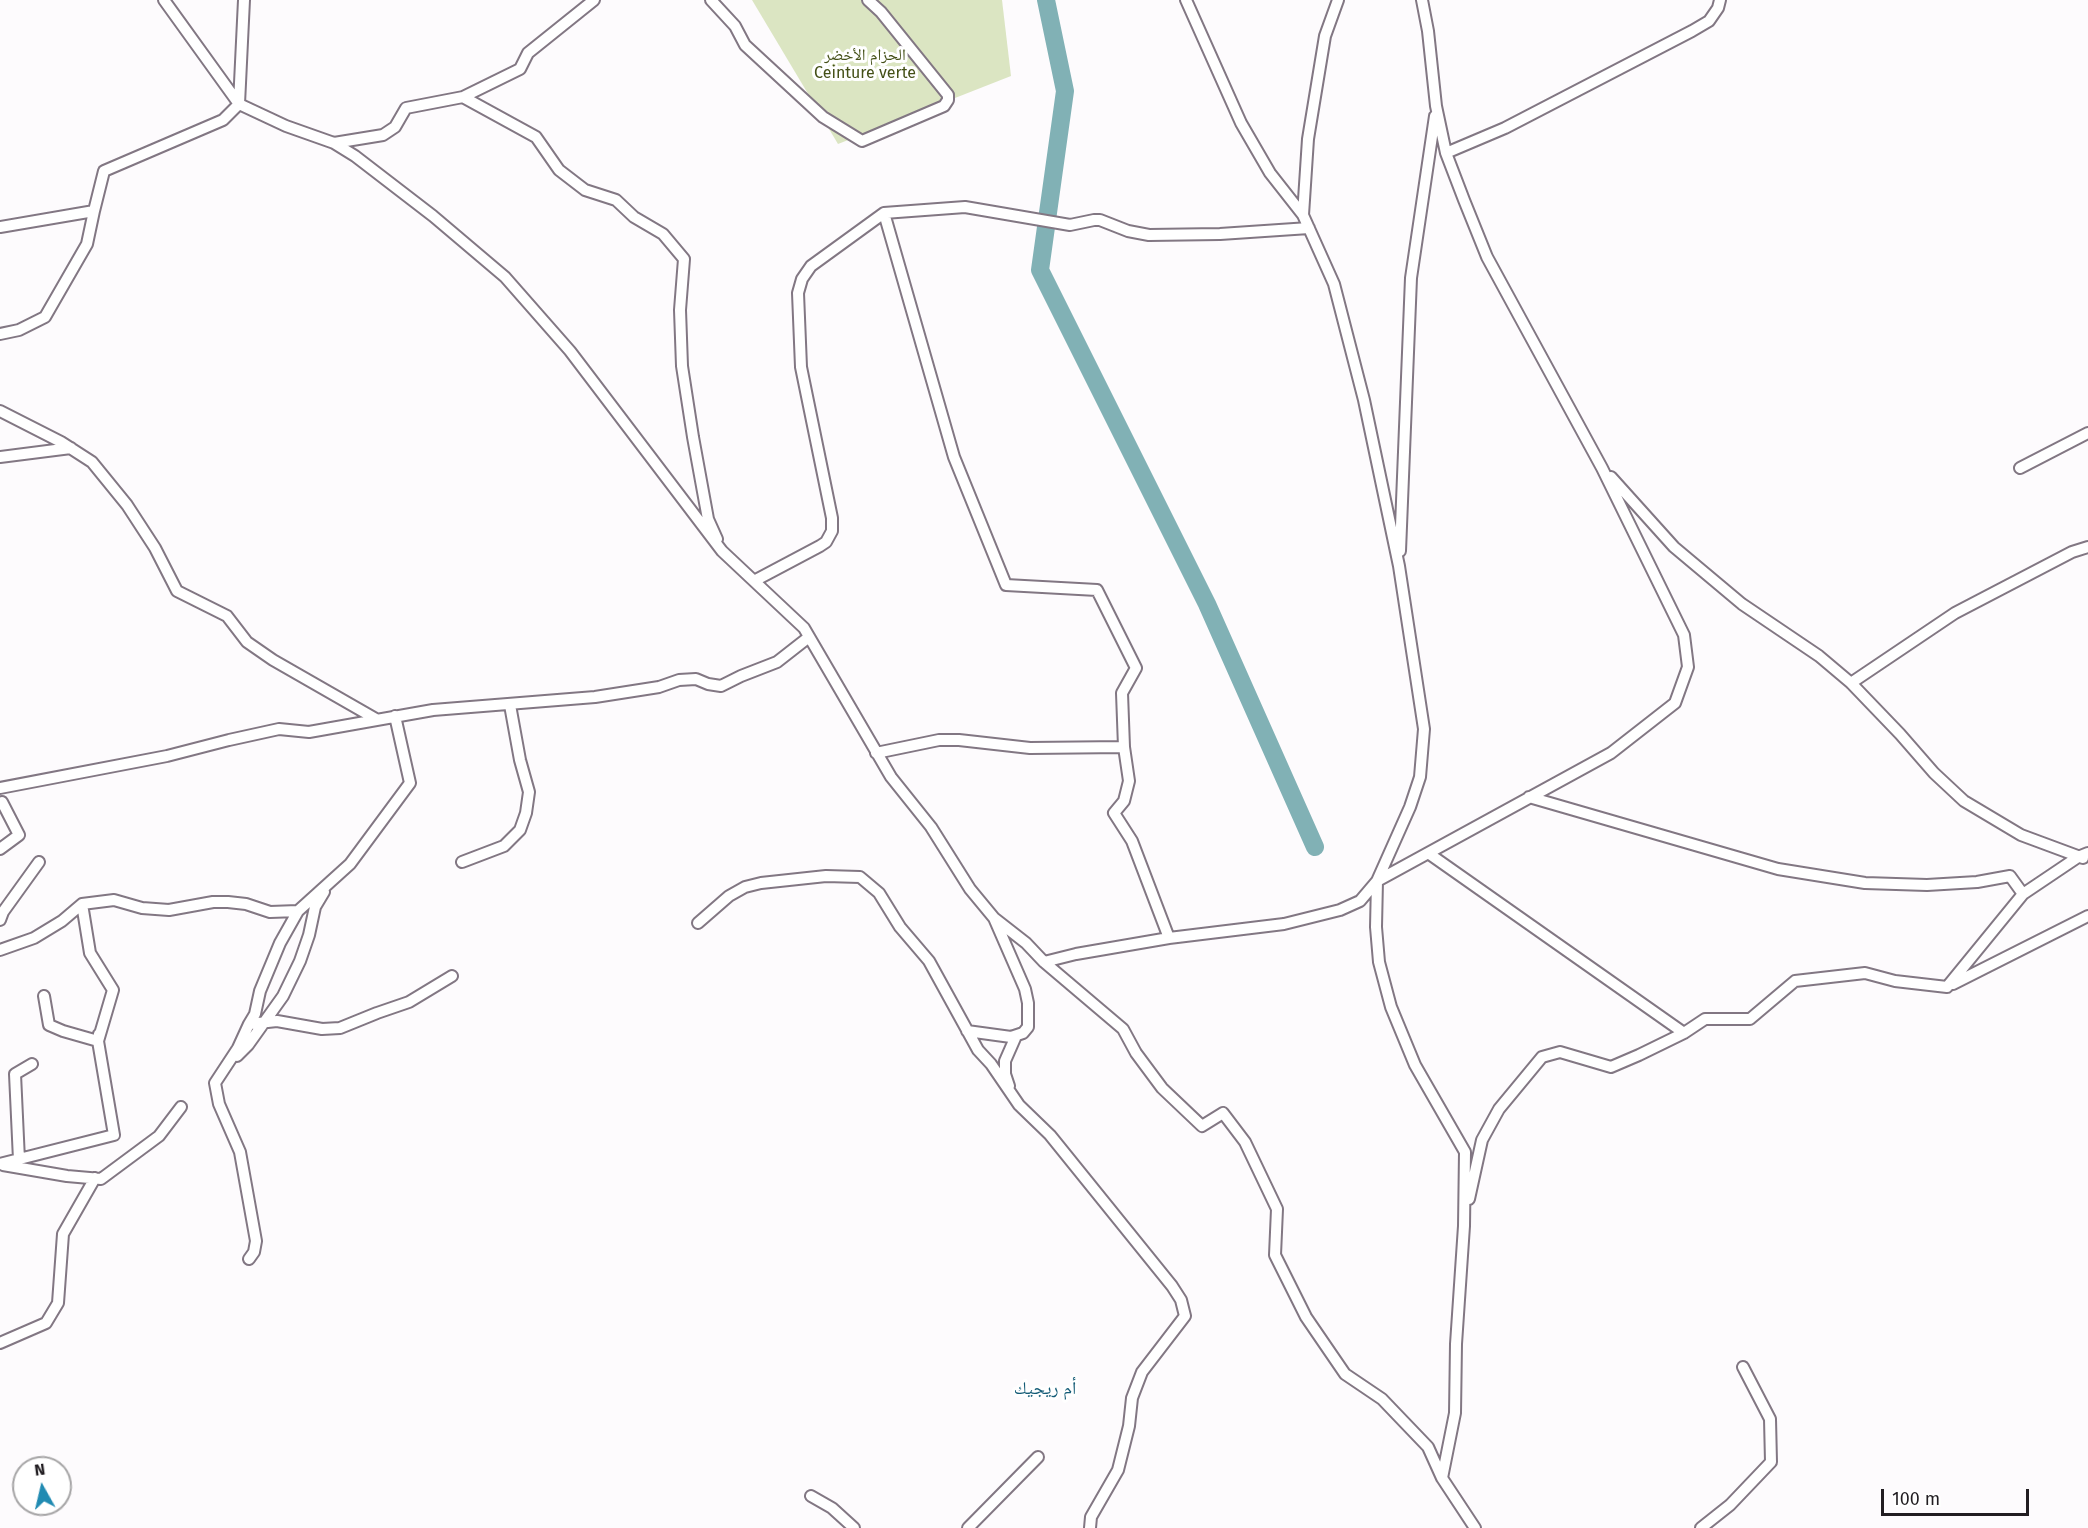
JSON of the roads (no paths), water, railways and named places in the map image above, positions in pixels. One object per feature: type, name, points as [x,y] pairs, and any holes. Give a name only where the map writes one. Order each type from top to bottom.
[{"type":"street","points":[[164,0],[239,104],[285,126],[334,143],[356,156],[506,277],[570,351],[722,551],[804,628],[891,777],[931,827],[970,889],[994,918],[1026,943],[1044,962],[1123,1029],[1136,1053],[1162,1089],[1202,1126],[1223,1113],[1245,1142],[1277,1209],[1275,1255],[1306,1317],[1345,1374],[1382,1399],[1428,1447],[1442,1478],[1475,1528]]},
{"type":"street","points":[[0,334],[19,330],[45,316],[87,244],[104,171],[227,117],[239,104],[244,0]]},
{"type":"street","points":[[334,143],[388,133],[395,127],[406,108],[463,97],[520,69],[528,53],[594,0]]},
{"type":"street","points":[[711,0],[735,26],[745,45],[823,117],[862,141],[944,106],[948,100],[948,95],[881,12],[868,0]]},
{"type":"street","points":[[1044,962],[1076,954],[1169,938],[1284,924],[1340,910],[1360,901],[1377,881],[1410,807],[1420,777],[1424,729],[1399,566],[1364,400],[1336,294],[1303,215],[1270,173],[1241,123],[1186,0]]},
{"type":"street","points":[[1303,215],[1308,139],[1325,36],[1338,0]]},
{"type":"street","points":[[1377,881],[1611,753],[1675,703],[1688,667],[1684,635],[1602,468],[1488,257],[1446,153],[1436,106],[1428,31],[1422,0]]},
{"type":"street","points":[[1446,153],[1505,128],[1692,31],[1709,21],[1718,8],[1720,0]]},
{"type":"street","points":[[463,97],[536,137],[559,170],[585,190],[616,200],[634,217],[663,234],[684,259],[680,310],[682,366],[708,519],[722,551]]},
{"type":"street","points":[[1399,566],[1411,278],[1436,106]]},
{"type":"street","points":[[754,581],[820,546],[830,537],[832,518],[801,367],[798,293],[802,279],[811,266],[884,213],[965,207],[1070,225],[1094,219],[1128,231],[1149,235],[1220,234],[1308,228]]},
{"type":"street","points":[[0,227],[94,211]]},
{"type":"street","points":[[884,213],[954,457],[1006,585],[1096,590],[1136,668],[1122,693],[1124,747],[1129,780],[1124,801],[1114,813],[1132,841],[1169,938]]},
{"type":"street","points":[[0,411],[93,462],[127,505],[155,548],[177,591],[227,616],[247,642],[273,660],[376,719]]},
{"type":"street","points":[[2020,468],[2088,433]]},
{"type":"street","points":[[0,457],[71,448]]},
{"type":"street","points":[[1602,468],[1674,548],[1742,604],[1819,656],[1851,683],[1934,773],[1964,801],[2021,835],[2085,856]]},
{"type":"street","points":[[1851,683],[1955,613],[2072,552],[2088,547]]},
{"type":"street","points":[[0,788],[166,756],[279,729],[309,732],[433,710],[595,697],[659,687],[679,680],[696,679],[721,686],[777,662],[809,637]]},
{"type":"street","points":[[462,862],[504,846],[520,830],[526,813],[529,792],[520,760],[510,705]]},
{"type":"street","points":[[249,1259],[254,1252],[256,1241],[240,1152],[219,1104],[215,1083],[255,1014],[260,991],[280,943],[297,911],[350,864],[410,783],[395,716]]},
{"type":"street","points":[[876,753],[939,740],[1030,748],[1124,747]]},
{"type":"street","points":[[1529,797],[1778,870],[1865,883],[1927,885],[1977,882],[2010,876],[2024,894]]},
{"type":"street","points":[[0,849],[19,835],[2,802]]},
{"type":"street","points":[[1428,852],[1684,1033]]},
{"type":"street","points":[[1947,987],[2024,894],[2085,856]]},
{"type":"street","points":[[0,920],[3,912],[39,862]]},
{"type":"street","points":[[698,923],[729,896],[746,886],[826,876],[860,877],[879,893],[900,927],[929,961],[978,1050],[991,1064],[1019,1106],[1050,1135],[1172,1286],[1181,1300],[1185,1316],[1142,1372],[1132,1398],[1130,1426],[1118,1470],[1091,1517],[1090,1528]]},
{"type":"street","points":[[1377,881],[1376,927],[1379,962],[1391,1007],[1415,1065],[1465,1152],[1464,1226],[1458,1296],[1455,1413],[1442,1478]]},
{"type":"street","points":[[225,1068],[248,1045],[278,1004],[291,980],[309,935],[315,907],[330,882]]},
{"type":"street","points":[[0,950],[34,938],[62,921],[80,906],[114,900],[142,908],[169,910],[213,902],[228,902],[246,904],[270,912],[297,911]]},
{"type":"street","points":[[0,1164],[114,1135],[98,1041],[111,995],[90,958],[80,906]]},
{"type":"street","points":[[1464,1226],[1482,1140],[1499,1110],[1542,1057],[1560,1052],[1611,1067],[1684,1033],[1705,1019],[1750,1019],[1794,981],[1865,973],[1895,981],[1947,987],[2088,916]]},
{"type":"street","points":[[994,918],[1020,975],[1028,1003],[1028,1028],[1016,1036],[1005,1061],[1007,1082],[1019,1106]]},
{"type":"street","points":[[249,1024],[277,1021],[322,1029],[340,1028],[409,1002],[452,976]]},
{"type":"street","points":[[44,996],[49,1024],[63,1031],[98,1041]]},
{"type":"street","points":[[967,1031],[997,1036],[1016,1036]]},
{"type":"street","points":[[19,1160],[15,1074],[32,1064]]},
{"type":"street","points":[[0,1164],[67,1176],[101,1179],[159,1136],[181,1107]]},
{"type":"street","points":[[0,1342],[46,1323],[58,1303],[63,1234],[95,1178]]},
{"type":"street","points":[[1701,1528],[1730,1505],[1771,1462],[1770,1419],[1743,1367]]},
{"type":"street","points":[[968,1528],[1038,1457]]},
{"type":"street","points":[[811,1496],[832,1508],[854,1528]]},
{"type":"waterway","points":[[1046,0],[1065,91],[1040,270],[1207,604],[1315,847]]},
{"type":"district","name":"أم ريجيك","points":[[1045,1389]]},
{"type":"park label","name":"الحزام الأخضر Ceinture verte","points":[[865,65]]}]
